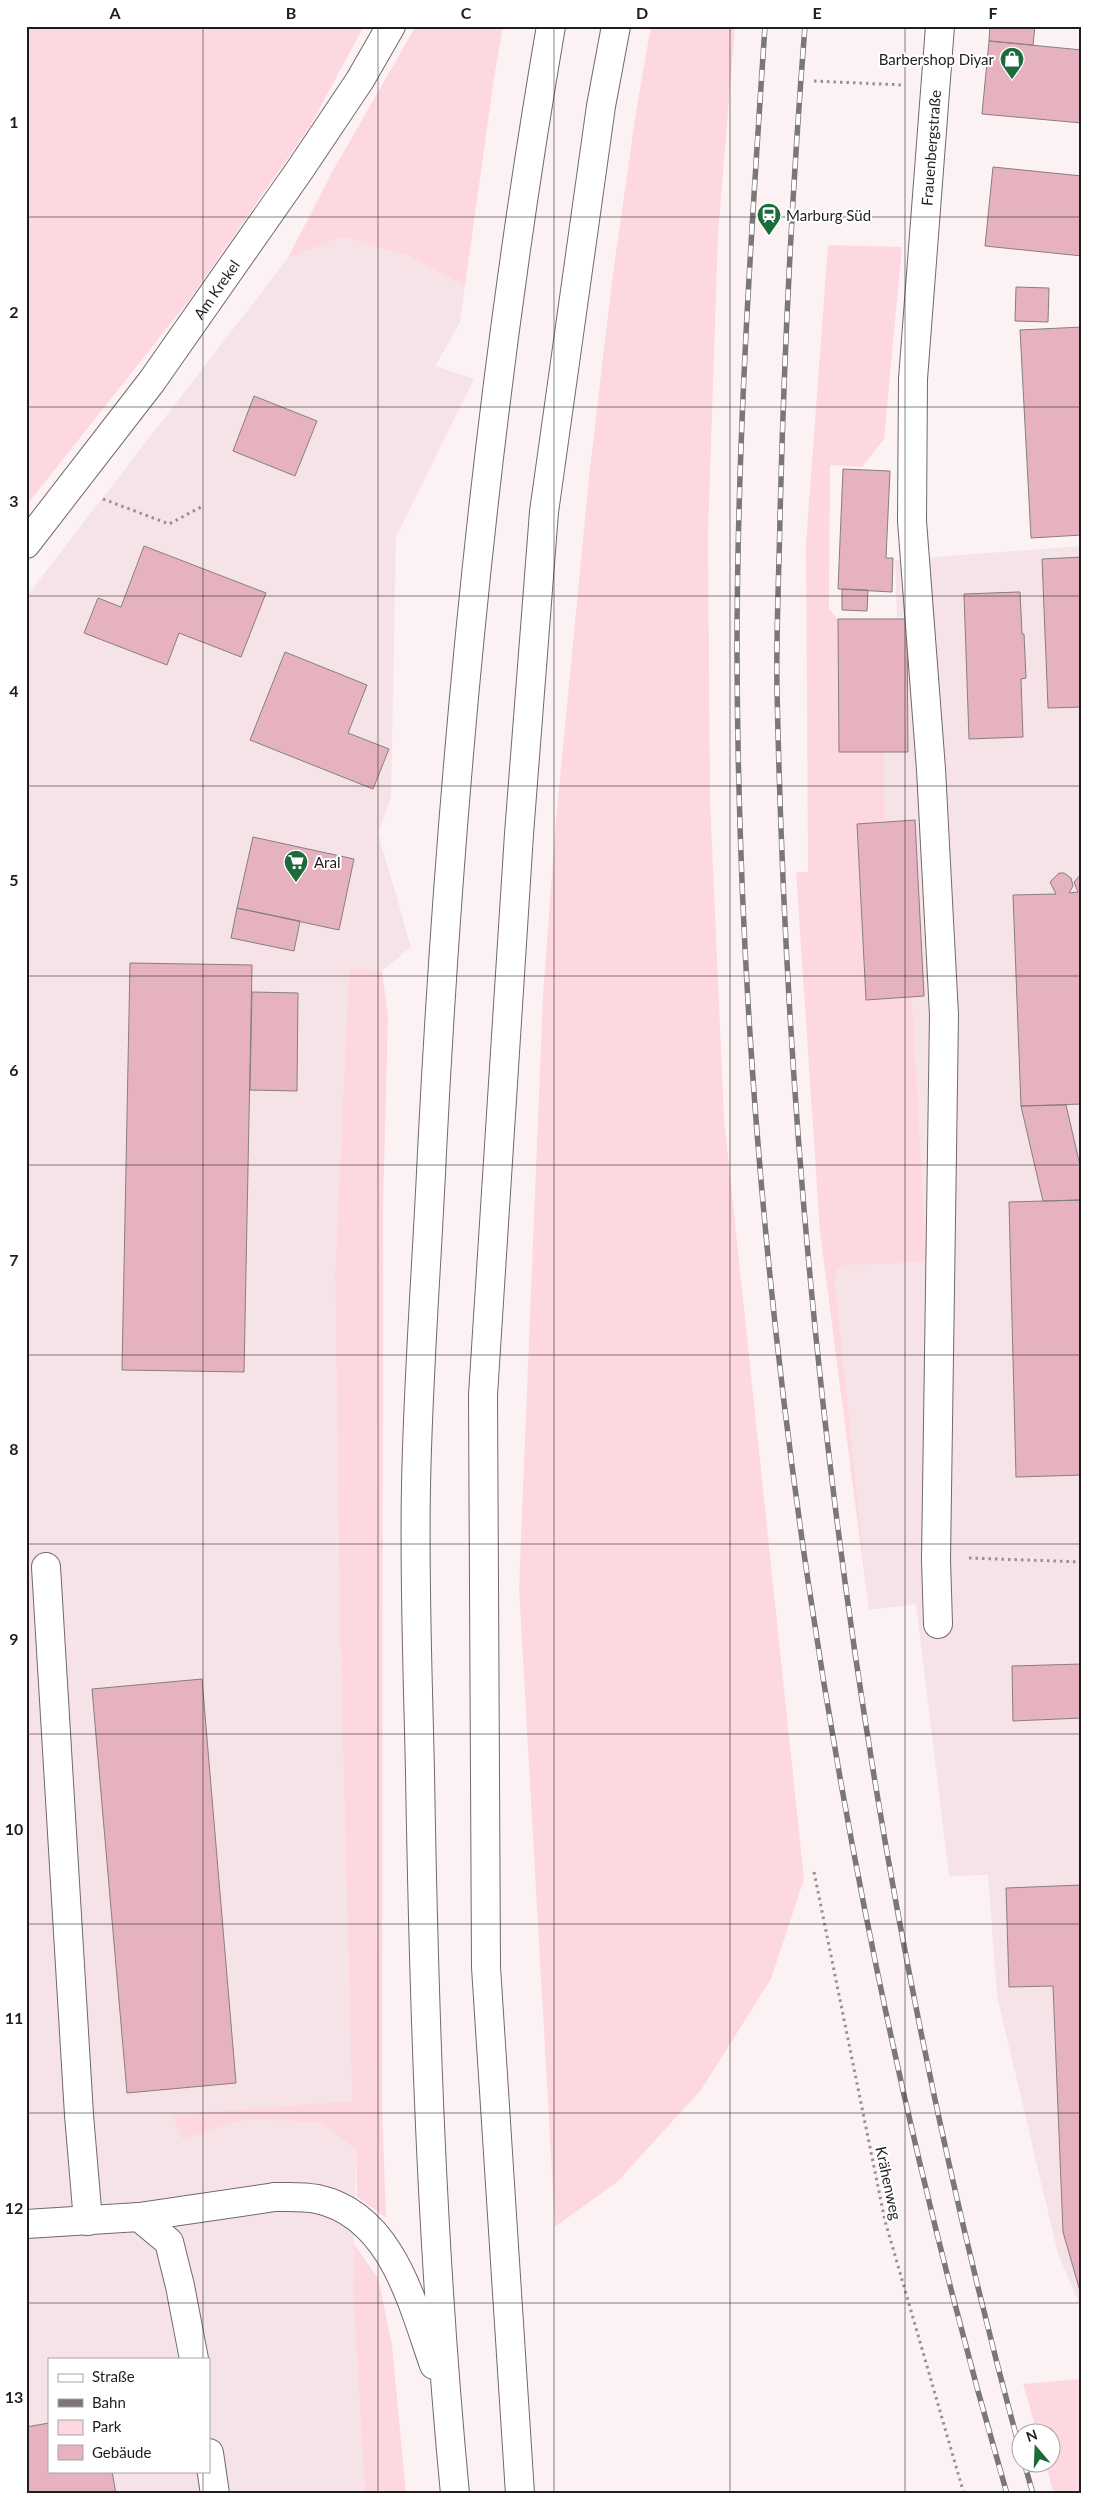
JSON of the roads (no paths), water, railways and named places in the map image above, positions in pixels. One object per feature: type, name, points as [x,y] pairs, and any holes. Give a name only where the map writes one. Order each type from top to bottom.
[{"type":"main road","name":"Am Krekel","points":[[26,544],[152,381],[299,171],[360,80],[391,26]]},
{"type":"main road","points":[[455,2494],[446,2398],[423,1972],[416,1480],[438,1051],[454,811],[477,573],[506,330],[528,161],[551,26]]},
{"type":"main road","points":[[520,2494],[486,1967],[483,1395],[519,834],[544,512],[601,106],[616,26]]},
{"type":"main road","name":"Frauenbergstraße","points":[[938,1624],[936,1560],[944,1015],[931,769],[912,521],[913,379],[940,26]]},
{"type":"main road","points":[[46,1566],[79,2115],[88,2221]]},
{"type":"main road","points":[[26,2224],[139,2218],[275,2197],[317,2199],[338,2207],[362,2222],[382,2244],[396,2265],[446,2398]]},
{"type":"main road","points":[[139,2218],[169,2242],[180,2286],[194,2358]]},
{"type":"main road","points":[[210,2459],[215,2494]]},
{"type":"railway","points":[[765,26],[742,417],[737,652],[742,884],[756,1117],[778,1350],[808,1582],[847,1814],[893,2043],[946,2270],[1007,2494]]},
{"type":"railway","points":[[805,26],[792,210],[786,333],[777,646],[784,912],[798,1134],[818,1356],[845,1577],[878,1798],[918,2017],[965,2234],[1013,2422]]},
{"type":"railway","points":[[1027,2472],[1033,2494]]},
{"type":"place","name":"Barbershop Diyar","points":[[1012,80]]},
{"type":"place","name":"Marburg Süd","points":[[769,236]]},
{"type":"place","name":"Aral","points":[[296,883]]}]
